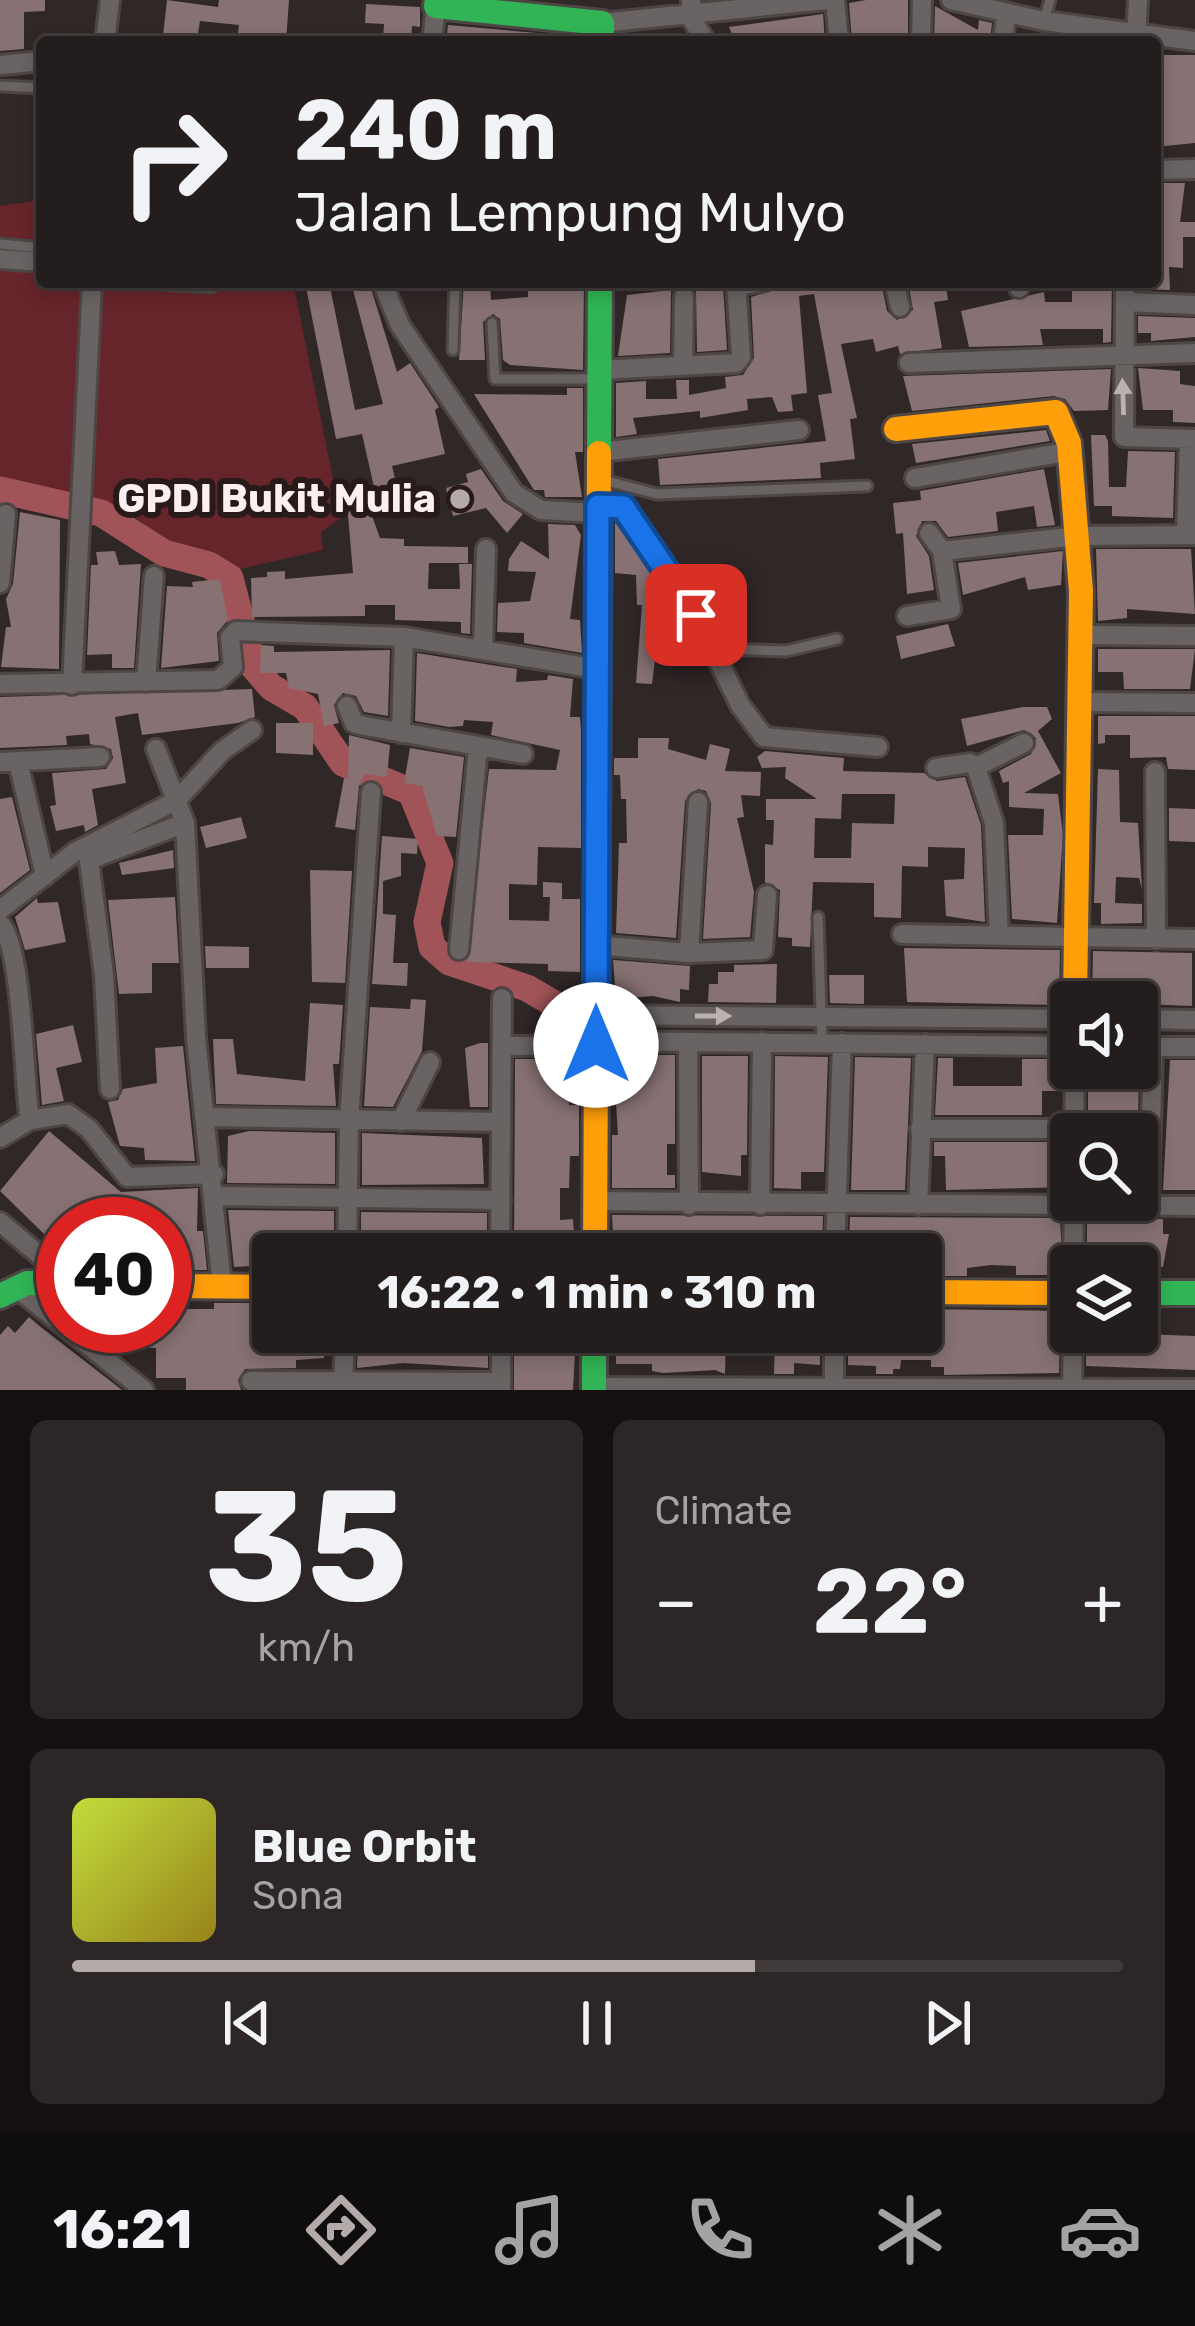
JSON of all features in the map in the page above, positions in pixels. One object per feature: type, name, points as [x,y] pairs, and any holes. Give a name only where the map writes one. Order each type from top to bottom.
[{"type":"street","points":[[106,36],[110,0]]},
{"type":"street","points":[[433,36],[437,3],[602,32],[691,9],[825,0],[836,36]]},
{"type":"street","points":[[921,36],[922,0]]},
{"type":"street","points":[[951,0],[1121,36]]},
{"type":"street","points":[[1136,36],[1138,0]]},
{"type":"street","points":[[1004,36],[1006,15]]},
{"type":"street","points":[[1161,40],[1195,41]]},
{"type":"street","points":[[0,65],[36,62]]},
{"type":"street","points":[[1161,170],[1195,169]]},
{"type":"street","points":[[0,260],[36,262]]},
{"type":"street","points":[[72,685],[92,288]]},
{"type":"street","points":[[384,288],[400,326],[514,493],[541,510],[623,507],[716,649],[740,706],[764,737],[878,746]]},
{"type":"street","points":[[595,1233],[600,288]]},
{"type":"street","points":[[600,374],[740,361],[736,288]]},
{"type":"street","points":[[895,288],[900,307]]},
{"type":"street","points":[[942,551],[1078,536],[1191,535],[1192,439],[1128,441],[1122,352],[1125,292],[1195,305]]},
{"type":"street","points":[[683,366],[684,297]]},
{"type":"street","points":[[909,363],[1195,353]]},
{"type":"street","points":[[896,429],[1056,412],[1065,421],[1072,451],[1084,635],[1075,981]]},
{"type":"street","points":[[599,452],[799,430]]},
{"type":"street","points":[[915,478],[1072,451]]},
{"type":"street","points":[[0,583],[6,514]]},
{"type":"street","points":[[908,616],[951,609],[942,551],[929,533]]},
{"type":"street","points":[[483,648],[486,549]]},
{"type":"street","points":[[146,682],[154,576]]},
{"type":"street","points":[[0,684],[222,679],[232,667],[230,637],[241,631],[404,638],[597,669]]},
{"type":"street","points":[[1084,635],[1195,636]]},
{"type":"street","points":[[401,733],[404,638]]},
{"type":"street","points":[[1081,702],[1195,704]]},
{"type":"street","points":[[347,706],[353,723],[523,754]]},
{"type":"street","points":[[0,910],[44,876],[181,811],[222,751],[252,730]]},
{"type":"street","points":[[936,768],[976,767],[1024,743]]},
{"type":"street","points":[[459,950],[478,747]]},
{"type":"street","points":[[156,749],[181,811],[196,1038],[214,1174],[222,1286]]},
{"type":"street","points":[[44,876],[9,762],[100,757]]},
{"type":"street","points":[[976,767],[994,823],[999,936]]},
{"type":"street","points":[[1155,772],[1156,940]]},
{"type":"street","points":[[346,1233],[349,1121],[371,792]]},
{"type":"street","points":[[689,952],[698,802]]},
{"type":"street","points":[[89,853],[110,1089]]},
{"type":"street","points":[[596,945],[689,952],[763,950],[766,895]]},
{"type":"street","points":[[0,924],[8,932],[14,965],[29,1114]]},
{"type":"street","points":[[902,934],[1195,939]]},
{"type":"street","points":[[500,1233],[502,998]]},
{"type":"street","points":[[1158,1019],[1195,1020]]},
{"type":"street","points":[[502,1046],[596,1030],[826,1032],[1050,1020]]},
{"type":"street","points":[[596,1030],[688,1042],[762,1042],[826,1032],[925,1044],[1050,1046]]},
{"type":"street","points":[[826,1032],[835,1233]]},
{"type":"street","points":[[688,1042],[689,1205]]},
{"type":"street","points":[[760,1205],[762,1042]]},
{"type":"street","points":[[918,1205],[925,1044]]},
{"type":"street","points":[[1158,1047],[1195,1047]]},
{"type":"street","points":[[401,1121],[430,1062]]},
{"type":"street","points":[[0,1138],[30,1120],[68,1114],[89,1129],[128,1177],[214,1174]]},
{"type":"street","points":[[206,1117],[501,1122]]},
{"type":"street","points":[[920,1129],[1050,1132]]},
{"type":"street","points":[[216,1196],[501,1200]]},
{"type":"street","points":[[595,1201],[1050,1203]]},
{"type":"street","points":[[1158,1206],[1195,1206]]},
{"type":"street","points":[[0,1222],[36,1255]]},
{"type":"street","points":[[192,1286],[252,1287]]},
{"type":"street","points":[[7,1291],[36,1309]]},
{"type":"street","points":[[942,1292],[1050,1293]]},
{"type":"street","points":[[1158,1293],[1195,1293]]},
{"type":"street","points":[[98,1353],[144,1390]]},
{"type":"street","points":[[343,1386],[344,1353]]},
{"type":"street","points":[[251,1382],[501,1386],[501,1353]]},
{"type":"street","points":[[594,1353],[594,1388],[1195,1389]]},
{"type":"street","points":[[834,1353],[834,1389]]},
{"type":"street","points":[[1072,1389],[1073,1353]]},
{"type":"lane","points":[[1044,21],[1050,0]]},
{"type":"lane","points":[[0,86],[36,88]]},
{"type":"lane","points":[[0,244],[36,247]]},
{"type":"lane","points":[[453,350],[454,288]]},
{"type":"lane","points":[[493,323],[495,379],[600,374]]},
{"type":"lane","points":[[598,479],[657,494],[867,486]]},
{"type":"lane","points":[[716,649],[786,651],[837,639]]},
{"type":"lane","points":[[818,917],[826,1032]]},
{"type":"shaded area","points":[[36,201],[36,288],[294,288],[341,518],[321,532],[323,550],[235,570],[172,547],[136,518],[92,498],[0,483],[0,206]]},
{"type":"building","points":[[0,0],[45,0],[45,11],[24,12],[24,49],[0,51]]},
{"type":"building","points":[[167,0],[218,7],[219,0],[289,0],[286,36],[238,36],[239,25],[200,21],[198,36],[163,36]]},
{"type":"building","points":[[908,0],[908,36],[852,36],[849,3]]},
{"type":"building","points":[[366,4],[420,7],[420,27],[412,26],[411,36],[383,36],[384,24],[365,23]]},
{"type":"building","points":[[935,6],[978,30],[979,20],[992,23],[991,36],[934,36]]},
{"type":"building","points":[[823,14],[825,36],[733,36],[729,27]]},
{"type":"building","points":[[448,25],[548,34],[548,36],[447,36]]},
{"type":"building","points":[[1161,55],[1195,55],[1195,143],[1161,146]]},
{"type":"building","points":[[1161,183],[1185,183],[1180,222],[1195,222],[1195,237],[1183,237],[1183,268],[1169,267],[1170,290],[1141,289],[1161,288]]},
{"type":"building","points":[[306,288],[330,288],[355,410],[383,404],[353,288],[371,288],[397,372],[410,363],[439,407],[435,410],[445,454],[392,466],[396,483],[386,485],[391,508],[371,513],[380,538],[404,539],[404,546],[468,547],[468,563],[429,563],[428,589],[460,589],[459,564],[472,564],[470,634],[461,633],[461,622],[395,620],[395,605],[365,605],[365,616],[252,617],[251,578],[285,571],[285,579],[353,573],[346,492],[374,487],[362,434],[336,439]]},
{"type":"building","points":[[464,288],[490,288],[491,300],[528,297],[528,288],[584,288],[583,370],[510,365],[503,360],[500,319],[493,314],[483,322],[485,360],[459,360]]},
{"type":"building","points":[[723,288],[727,350],[697,352],[696,291]]},
{"type":"building","points":[[781,288],[882,288],[887,311],[897,320],[913,310],[909,288],[946,288],[948,300],[934,302],[942,348],[900,354],[898,346],[876,352],[873,339],[841,344],[857,418],[850,419],[855,459],[820,463],[821,478],[660,485],[658,459],[826,441],[818,395],[832,393],[814,294],[799,296],[807,393],[791,395],[793,411],[778,412],[772,397],[747,399],[748,410],[700,418],[700,411],[633,418],[637,434],[616,437],[616,383],[646,381],[646,399],[677,399],[676,380],[689,380],[689,395],[726,388],[725,377],[743,375],[754,358],[751,297]]},
{"type":"building","points":[[1072,288],[1112,288],[1111,342],[1103,343],[1103,329],[1040,329],[1043,345],[969,347],[961,311],[1044,292],[1045,302],[1072,302]]},
{"type":"building","points":[[671,290],[670,353],[618,356],[627,295]]},
{"type":"building","points":[[1138,316],[1195,318],[1195,337],[1151,341],[1151,333],[1138,333]]},
{"type":"building","points":[[1138,368],[1180,371],[1180,384],[1195,386],[1195,423],[1173,422],[1173,410],[1143,410]]},
{"type":"building","points":[[1111,369],[1108,410],[1074,411],[1065,399],[1054,396],[912,411],[903,376]]},
{"type":"building","points":[[567,388],[583,388],[583,452],[575,452],[582,497],[545,497],[544,490],[534,490],[474,394],[567,395]]},
{"type":"building","points":[[1046,430],[1050,441],[916,463],[912,444]]},
{"type":"building","points":[[1091,435],[1105,435],[1108,441],[1109,487],[1126,487],[1128,451],[1175,452],[1173,518],[1112,516],[1112,506],[1094,506]]},
{"type":"building","points":[[481,469],[503,501],[523,514],[507,533],[486,508],[453,516],[446,488],[468,482],[466,474]]},
{"type":"building","points":[[1044,469],[1055,525],[1037,527],[1034,506],[996,512],[998,531],[948,537],[936,521],[922,521],[916,536],[929,556],[934,590],[907,594],[903,533],[896,534],[893,503],[921,500],[920,491]]},
{"type":"building","points":[[20,512],[60,520],[59,669],[1,667],[6,627],[11,627],[6,599],[13,584]]},
{"type":"building","points":[[615,522],[665,593],[666,609],[680,615],[679,638],[658,636],[652,684],[636,683],[642,605],[637,605],[636,575],[615,573]]},
{"type":"building","points":[[548,524],[575,525],[581,535],[570,619],[580,620],[582,653],[524,643],[524,633],[497,632],[498,603],[530,601],[536,572],[508,571],[509,559],[521,541],[549,559]]},
{"type":"building","points":[[1096,549],[1191,549],[1195,614],[1127,609],[1127,618],[1098,621]]},
{"type":"building","points":[[115,551],[119,565],[141,564],[134,668],[112,668],[112,654],[87,655],[91,565],[98,565],[96,552]]},
{"type":"building","points":[[1063,551],[1061,585],[1028,590],[1025,577],[963,595],[958,563]]},
{"type":"building","points":[[220,579],[228,620],[217,633],[219,661],[161,668],[167,586],[193,587],[192,582]]},
{"type":"building","points":[[948,624],[955,646],[901,659],[896,636]]},
{"type":"building","points":[[261,645],[274,646],[274,652],[390,650],[388,716],[364,712],[356,696],[343,693],[334,705],[339,723],[324,726],[318,694],[289,688],[286,673],[260,673]]},
{"type":"building","points":[[1098,649],[1195,649],[1190,689],[1124,689],[1123,672],[1098,672]]},
{"type":"building","points":[[417,653],[517,669],[516,682],[547,680],[548,675],[573,679],[570,717],[580,717],[581,730],[581,848],[538,847],[537,885],[509,884],[509,920],[549,921],[550,897],[543,897],[543,882],[562,883],[562,899],[580,899],[580,972],[548,971],[548,964],[467,962],[489,769],[556,770],[560,750],[491,735],[493,722],[464,720],[463,726],[449,727],[415,721]]},
{"type":"building","points":[[252,689],[255,717],[238,723],[142,735],[138,713],[115,717],[126,783],[92,789],[98,825],[85,832],[84,825],[56,831],[50,806],[56,805],[52,773],[106,769],[113,758],[111,749],[90,744],[89,734],[66,736],[67,745],[0,748],[0,697]]},
{"type":"building","points":[[1047,707],[1052,719],[1038,731],[1061,773],[1024,793],[1058,794],[1063,835],[1057,923],[1012,919],[1008,835],[1043,835],[1044,809],[1009,807],[1009,781],[1003,783],[999,771],[1031,754],[1036,738],[1024,730],[967,746],[961,719]]},
{"type":"building","points":[[1098,716],[1195,716],[1195,770],[1168,769],[1166,757],[1130,758],[1130,735],[1105,735],[1105,743],[1098,744]]},
{"type":"building","points":[[276,723],[313,723],[313,755],[276,753]]},
{"type":"building","points":[[349,735],[390,745],[387,777],[365,774],[359,786],[355,830],[335,827],[344,778],[348,779]]},
{"type":"building","points":[[638,738],[669,738],[668,749],[706,760],[710,744],[730,749],[725,771],[761,772],[760,796],[741,795],[744,817],[737,818],[754,892],[750,937],[703,939],[711,803],[706,791],[698,789],[685,801],[676,938],[616,933],[619,843],[627,843],[626,799],[621,799],[614,758],[638,758]]},
{"type":"building","points":[[410,748],[464,757],[456,837],[437,836],[422,786],[404,783]]},
{"type":"building","points":[[765,751],[844,758],[843,771],[924,773],[937,781],[965,777],[981,825],[985,922],[946,916],[944,880],[964,879],[965,848],[928,847],[928,867],[902,866],[901,918],[874,917],[874,883],[813,882],[810,947],[792,946],[792,938],[778,937],[780,890],[765,882],[765,844],[773,845],[774,820],[766,820],[766,799],[817,799],[785,778],[786,767],[762,768],[757,757]],"holes":[[[842,794],[895,794],[894,824],[852,823],[851,858],[814,858],[815,818],[841,819]]]},
{"type":"building","points":[[1098,769],[1119,770],[1120,822],[1138,823],[1142,889],[1139,878],[1116,877],[1115,903],[1142,904],[1142,923],[1101,924],[1101,903],[1094,903]]},
{"type":"building","points":[[12,797],[30,870],[0,893],[0,799]]},
{"type":"building","points":[[1169,808],[1195,809],[1195,842],[1169,841]]},
{"type":"building","points":[[241,817],[247,838],[206,848],[200,827]]},
{"type":"building","points":[[382,836],[418,839],[417,854],[401,853],[401,876],[383,881],[383,914],[396,915],[393,963],[408,963],[407,986],[372,984]]},
{"type":"building","points":[[173,850],[174,868],[122,875],[119,863]]},
{"type":"building","points":[[310,870],[352,871],[345,983],[312,982]]},
{"type":"building","points":[[175,897],[179,963],[152,963],[152,993],[119,994],[108,900]]},
{"type":"building","points":[[37,898],[38,903],[58,902],[66,942],[25,950],[15,917]]},
{"type":"building","points":[[205,946],[249,947],[249,968],[206,968]]},
{"type":"building","points":[[904,948],[1060,950],[1059,981],[1050,981],[1050,1005],[907,1002]]},
{"type":"building","points":[[1093,951],[1192,953],[1192,1006],[1158,1005],[1158,981],[1092,981]]},
{"type":"building","points":[[613,960],[690,966],[689,990],[680,989],[680,1002],[653,996],[616,999]]},
{"type":"building","points":[[777,964],[776,1003],[708,1002],[709,984],[718,984],[718,972],[734,972],[734,965]]},
{"type":"building","points":[[829,975],[864,975],[864,1004],[830,1003]]},
{"type":"building","points":[[411,999],[426,1000],[422,1051],[393,1107],[364,1106],[370,1007],[410,1009]]},
{"type":"building","points":[[310,1003],[343,1005],[339,1064],[333,1064],[336,1106],[216,1104],[213,1039],[233,1039],[237,1074],[305,1081]]},
{"type":"building","points":[[73,1025],[82,1062],[56,1068],[64,1101],[42,1105],[36,1034]]},
{"type":"building","points":[[488,1043],[488,1107],[470,1107],[465,1048]]},
{"type":"building","points":[[183,1046],[195,1161],[145,1160],[144,1148],[120,1146],[108,1102],[118,1100],[123,1089],[157,1083],[155,1048]]},
{"type":"building","points":[[613,1055],[675,1055],[675,1144],[667,1144],[667,1175],[675,1175],[675,1188],[612,1188],[612,1135],[618,1135]]},
{"type":"building","points":[[702,1056],[748,1056],[747,1155],[741,1155],[741,1176],[702,1172]]},
{"type":"building","points":[[775,1056],[828,1057],[824,1172],[801,1172],[801,1189],[774,1188]]},
{"type":"building","points":[[855,1057],[911,1058],[905,1190],[851,1190]]},
{"type":"building","points":[[938,1058],[953,1058],[953,1086],[1022,1086],[1022,1059],[1050,1059],[1050,1089],[1061,1089],[1042,1091],[1042,1115],[935,1115]]},
{"type":"building","points":[[515,1059],[567,1059],[569,1105],[579,1105],[579,1156],[570,1156],[569,1188],[560,1188],[560,1220],[573,1219],[574,1233],[514,1233]]},
{"type":"building","points":[[1170,1060],[1195,1060],[1195,1190],[1163,1190]]},
{"type":"building","points":[[1088,1089],[1139,1089],[1138,1113],[1088,1113]]},
{"type":"building","points":[[49,1131],[121,1192],[198,1188],[197,1231],[203,1231],[207,1270],[192,1270],[192,1197],[36,1197],[36,1226],[0,1191]]},
{"type":"building","points":[[249,1131],[335,1133],[335,1184],[227,1183],[228,1136]]},
{"type":"building","points":[[362,1133],[482,1138],[484,1184],[362,1185]]},
{"type":"building","points":[[934,1142],[1050,1142],[1050,1188],[946,1190],[945,1156],[934,1156]]},
{"type":"building","points":[[228,1210],[334,1211],[334,1233],[252,1233],[252,1266],[234,1267]]},
{"type":"building","points":[[361,1212],[487,1213],[487,1233],[361,1233]]},
{"type":"building","points":[[612,1215],[823,1216],[823,1233],[613,1233]]},
{"type":"building","points":[[850,1217],[1050,1218],[1060,1221],[1061,1245],[1050,1245],[1050,1275],[1016,1275],[1016,1266],[991,1265],[967,1268],[967,1276],[942,1276],[942,1233],[849,1233]]},
{"type":"building","points":[[1163,1219],[1163,1234],[1169,1234],[1163,1267],[1158,1267],[1158,1245],[1087,1245],[1087,1221]]},
{"type":"building","points":[[214,1303],[252,1303],[252,1353],[324,1353],[324,1358],[296,1360],[296,1368],[245,1369],[238,1380],[241,1390],[186,1390],[186,1378],[156,1378],[156,1353],[192,1353],[192,1309],[214,1309]]},
{"type":"building","points":[[942,1309],[1050,1311],[1050,1353],[1059,1353],[1059,1373],[944,1375],[944,1367],[931,1367],[931,1360],[901,1360],[893,1374],[876,1374],[876,1366],[848,1365],[848,1353],[942,1353]]},
{"type":"building","points":[[29,1317],[36,1322],[36,1353],[75,1353],[122,1390],[0,1390],[0,1335],[8,1326],[15,1333]]},
{"type":"building","points":[[1158,1335],[1195,1336],[1195,1370],[1086,1366],[1086,1353],[1158,1353]]},
{"type":"building","points":[[357,1353],[488,1353],[488,1368],[403,1363],[357,1368]]},
{"type":"building","points":[[514,1353],[575,1353],[573,1390],[514,1390]]},
{"type":"building","points":[[616,1353],[726,1353],[725,1374],[715,1370],[663,1373],[652,1371],[652,1364],[616,1364]]},
{"type":"building","points":[[774,1353],[820,1353],[820,1365],[794,1363],[794,1374],[774,1374]]},
{"type":"waterway","points":[[0,490],[101,513],[164,553],[209,565],[230,578],[253,666],[271,687],[305,707],[343,763],[411,792],[440,863],[427,922],[432,947],[449,962],[527,988],[583,1021],[619,1021]]},
{"type":"traffic: fast","points":[[437,0],[436,6],[602,23],[602,36]]},
{"type":"traffic: fast","points":[[599,453],[600,288]]},
{"type":"traffic: fast","points":[[0,1296],[36,1283]]},
{"type":"traffic: fast","points":[[1158,1293],[1195,1293]]},
{"type":"traffic: fast","points":[[594,1353],[594,1390]]},
{"type":"traffic: slow","points":[[896,429],[1056,412],[1069,443],[1081,591],[1075,981]]},
{"type":"traffic: slow","points":[[595,1233],[599,453]]},
{"type":"traffic: slow","points":[[192,1286],[252,1287]]},
{"type":"traffic: slow","points":[[942,1292],[1050,1293]]},
{"type":"place","name":"GPDI Bukit Mulia","points":[[460,499]]},
{"type":"route","points":[[596,1045],[598,506],[623,507],[696,615]]}]
